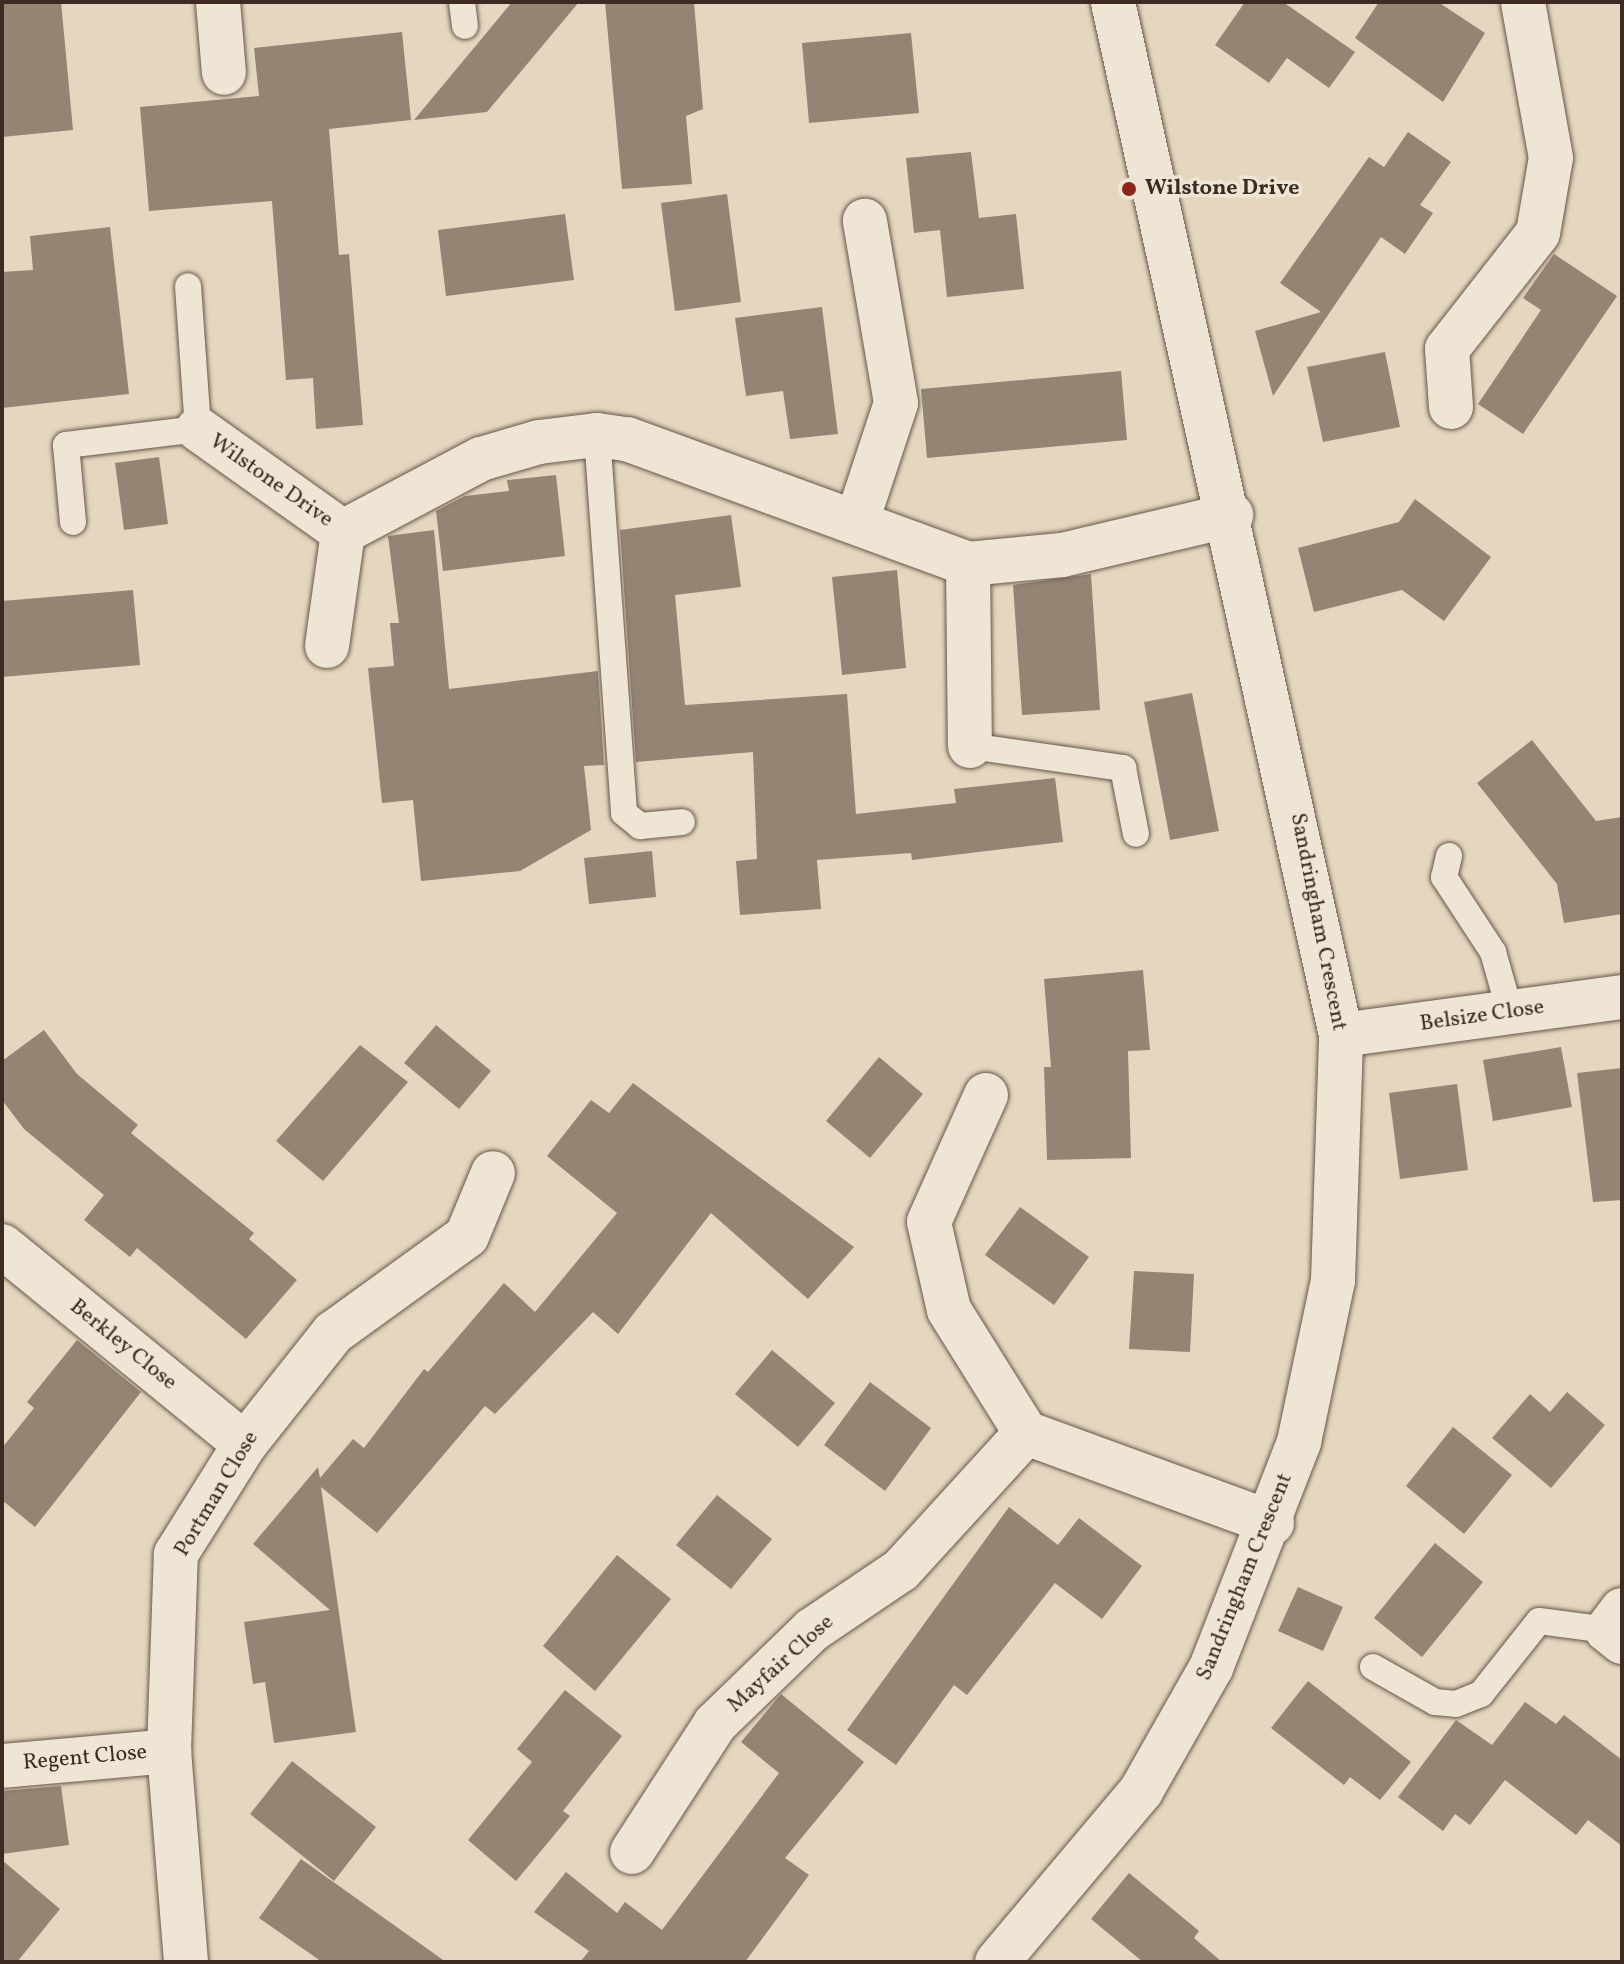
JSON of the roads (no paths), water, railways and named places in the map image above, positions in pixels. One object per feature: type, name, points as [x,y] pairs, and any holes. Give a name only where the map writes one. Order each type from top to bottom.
[{"type":"street","points":[[218,2],[224,73]]},
{"type":"street","points":[[1451,407],[1447,349],[1538,233],[1551,158],[1523,2]]},
{"type":"street","name":"Sandringham Crescent","points":[[997,1962],[1141,1791],[1211,1668],[1272,1523],[1299,1442],[1333,1281],[1341,1035],[1122,4]]},
{"type":"street","points":[[857,521],[896,403],[865,221]]},
{"type":"street","name":"Wilstone Drive","points":[[198,429],[343,532]]},
{"type":"street","name":"Wilstone Drive","points":[[343,532],[481,459],[539,442],[597,435],[627,439],[968,564],[1062,555],[1231,515]]},
{"type":"street","name":"Wilstone Drive","points":[[327,646],[343,532]]},
{"type":"street","points":[[968,564],[970,746]]},
{"type":"street","name":"Belsize Close","points":[[1341,1035],[1622,997]]},
{"type":"street","points":[[986,1095],[929,1222],[949,1310],[1026,1433],[1272,1523]]},
{"type":"street","name":"Portman Close","points":[[186,1962],[169,1751],[176,1554],[245,1444],[333,1333],[467,1236],[493,1173]]},
{"type":"street","name":"Berkley Close","points":[[2,1246],[245,1444]]},
{"type":"street","name":"Mayfair Close","points":[[632,1852],[715,1724],[812,1630],[901,1570],[1026,1433]]},
{"type":"street","name":"Regent Close","points":[[2,1766],[169,1751]]},
{"type":"lane","points":[[73,522],[66,445],[198,429],[188,286]]},
{"type":"lane","points":[[597,435],[624,813],[640,826],[682,822]]},
{"type":"lane","points":[[970,746],[1123,768],[1136,834]]},
{"type":"lane","points":[[1449,856],[1444,877],[1493,952],[1510,1012]]},
{"type":"lane","points":[[1373,1667],[1435,1702],[1456,1704],[1481,1694],[1539,1621],[1617,1627]]},
{"type":"place","name":"Wilstone Drive","points":[[1129,189]]}]
